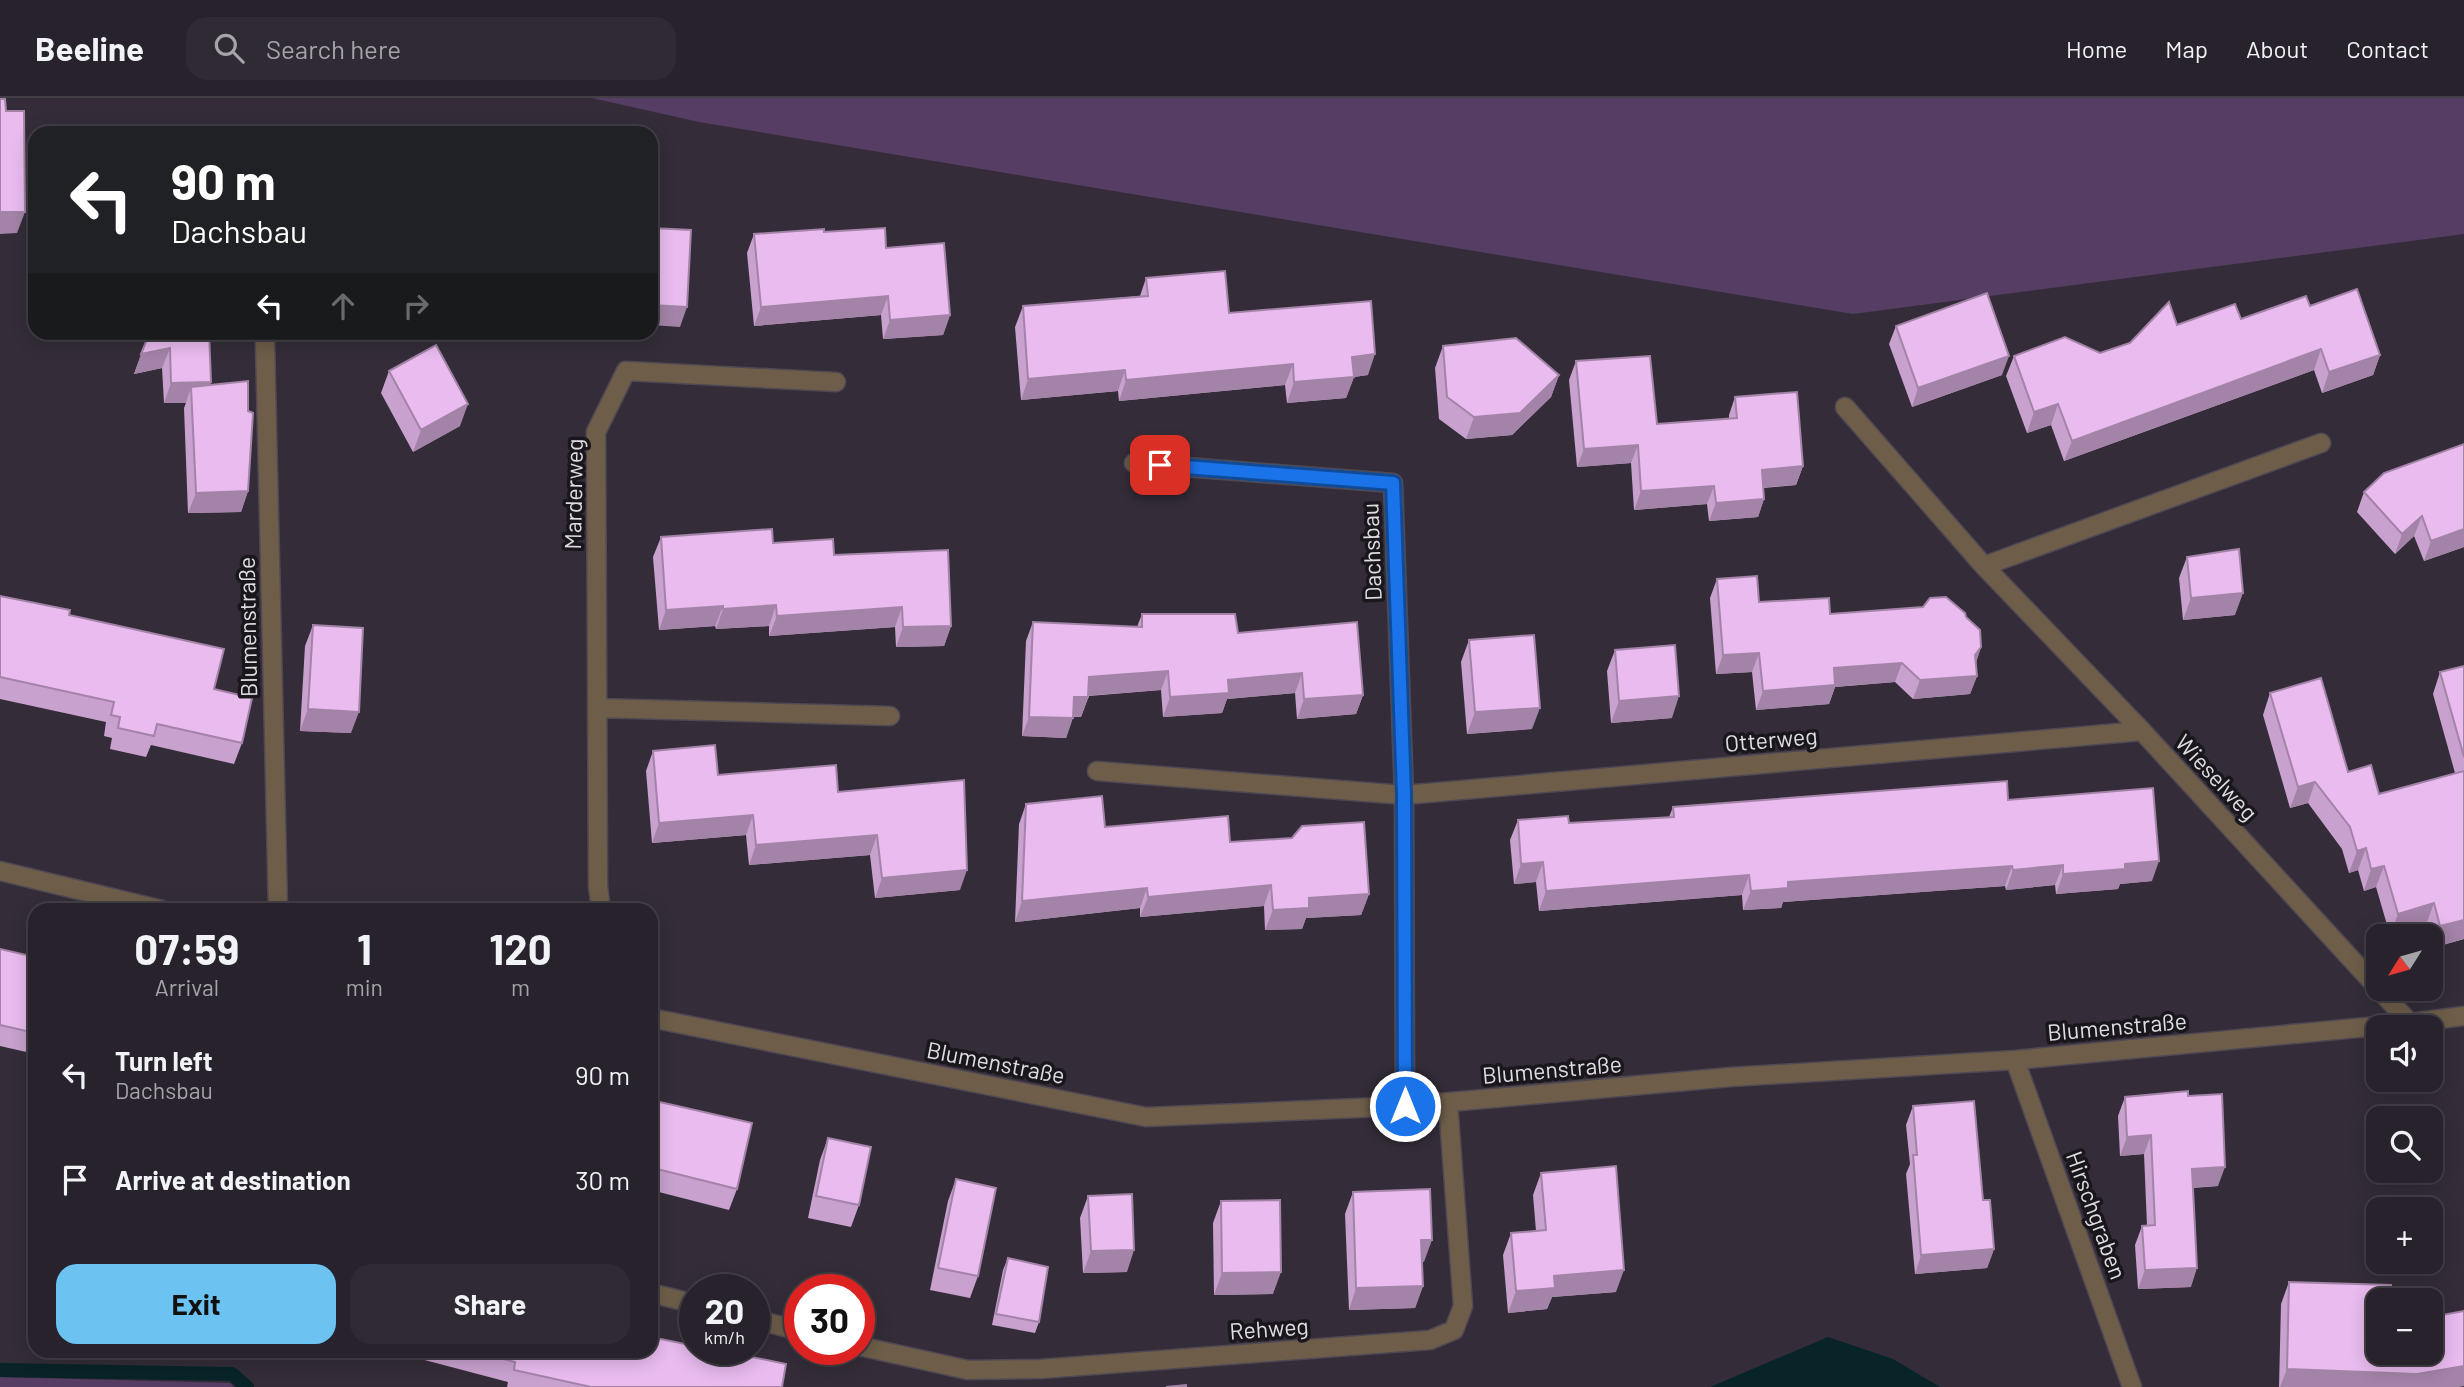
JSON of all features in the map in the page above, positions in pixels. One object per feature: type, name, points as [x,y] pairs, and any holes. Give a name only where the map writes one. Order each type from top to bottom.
[{"type":"street","name":"Blumenstraße","points":[[265,342],[278,903]]},
{"type":"street","name":"Marderweg","points":[[599,903],[596,432],[626,371],[836,382]]},
{"type":"street","name":"Wieselweg","points":[[1845,407],[1984,566],[2142,731],[2403,1015]]},
{"type":"street","points":[[1984,566],[2321,443]]},
{"type":"street","name":"Dachsbau","points":[[1134,463],[1393,483],[1404,795],[1405,1106]]},
{"type":"street","points":[[597,708],[890,716]]},
{"type":"street","name":"Otterweg","points":[[1404,795],[2142,731]]},
{"type":"street","points":[[1097,771],[1404,795]]},
{"type":"street","points":[[0,871],[133,903]]},
{"type":"street","name":"Blumenstraße","points":[[2443,1019],[2464,1016]]},
{"type":"street","name":"Blumenstraße","points":[[658,1019],[1146,1117],[1448,1103],[1731,1077],[2015,1060],[2366,1027]]},
{"type":"street","name":"Hirschgraben","points":[[2015,1060],[2132,1387]]},
{"type":"street","name":"Rehweg","points":[[875,1350],[968,1370],[1028,1369],[1430,1340],[1454,1330],[1463,1306],[1448,1103]]},
{"type":"street","points":[[658,1295],[679,1300]]},
{"type":"shaded area","points":[[592,98],[2464,98],[2464,234],[1853,314],[699,122]]},
{"type":"shaded area","points":[[1828,1337],[1893,1359],[1940,1387],[1710,1387]]},
{"type":"shaded area","points":[[0,1377],[230,1383],[234,1387],[0,1387]]},
{"type":"building","points":[[0,99],[5,99],[6,111],[24,111],[25,212],[0,212]]},
{"type":"building","points":[[658,228],[691,230],[687,307],[658,305]]},
{"type":"building","points":[[885,228],[886,248],[944,243],[950,315],[890,320],[888,296],[761,307],[754,234]]},
{"type":"building","points":[[1225,271],[1229,313],[1371,301],[1375,354],[1352,357],[1354,377],[1294,382],[1293,364],[1126,380],[1125,370],[1028,379],[1023,306],[1148,296],[1146,278]]},
{"type":"building","points":[[2357,289],[2380,355],[2329,372],[2321,349],[2072,441],[2058,404],[2034,412],[2014,356],[2065,337],[2100,353],[2130,343],[2169,302],[2177,325],[2235,304],[2241,319],[2306,296],[2310,306]]},
{"type":"building","points":[[1987,293],[2009,356],[1918,388],[1896,326]]},
{"type":"building","points":[[1516,338],[1559,375],[1520,413],[1474,417],[1447,397],[1443,346]]},
{"type":"building","points":[[147,340],[209,340],[211,382],[171,383],[170,348],[141,354]]},
{"type":"building","points":[[436,345],[468,404],[421,430],[389,371]]},
{"type":"building","points":[[1650,356],[1657,424],[1737,418],[1735,397],[1797,392],[1803,466],[1762,470],[1764,499],[1716,503],[1714,486],[1641,491],[1638,445],[1584,449],[1576,361]]},
{"type":"building","points":[[248,381],[248,411],[253,413],[248,491],[196,493],[191,387]]},
{"type":"building","points":[[2464,444],[2464,529],[2431,541],[2422,516],[2402,534],[2364,492],[2384,473]]},
{"type":"building","points":[[772,529],[773,543],[833,539],[834,555],[948,550],[951,626],[903,627],[902,607],[777,616],[776,605],[666,610],[661,537]]},
{"type":"building","points":[[2239,549],[2243,593],[2191,598],[2187,557]]},
{"type":"building","points":[[1757,576],[1759,602],[1829,598],[1830,614],[1923,607],[1930,598],[1946,597],[1980,630],[1981,647],[1975,655],[1977,676],[1920,680],[1902,663],[1834,668],[1835,685],[1763,691],[1759,653],[1723,655],[1717,579]]},
{"type":"building","points":[[0,596],[70,610],[69,615],[224,649],[214,689],[252,698],[242,743],[157,724],[154,736],[118,728],[120,717],[111,715],[114,702],[0,677]]},
{"type":"building","points":[[1142,614],[1235,614],[1238,633],[1357,622],[1363,695],[1304,699],[1302,673],[1228,680],[1229,693],[1170,697],[1168,671],[1089,677],[1088,697],[1074,697],[1073,718],[1029,717],[1033,622],[1142,627]]},
{"type":"building","points":[[313,625],[363,628],[359,712],[308,709]]},
{"type":"building","points":[[1534,635],[1540,708],[1475,712],[1469,640]]},
{"type":"building","points":[[1675,645],[1679,696],[1619,701],[1615,650]]},
{"type":"building","points":[[2464,666],[2464,757],[2440,672]]},
{"type":"building","points":[[2321,678],[2348,772],[2371,765],[2379,794],[2464,771],[2464,920],[2439,924],[2434,903],[2398,914],[2384,866],[2371,869],[2366,848],[2357,851],[2350,827],[2315,782],[2298,787],[2270,693]]},
{"type":"building","points":[[715,745],[718,775],[836,765],[838,792],[964,780],[967,870],[882,878],[877,835],[756,845],[753,815],[659,823],[653,751]]},
{"type":"building","points":[[2007,781],[2008,800],[2153,788],[2159,861],[2125,864],[2125,869],[2063,874],[2063,865],[2013,870],[2012,866],[1788,882],[1788,888],[1751,891],[1749,875],[1546,891],[1543,862],[1521,864],[1518,820],[1568,816],[1569,823],[1674,817],[1673,807]]},
{"type":"building","points":[[1102,796],[1105,827],[1228,816],[1230,842],[1292,838],[1302,826],[1364,822],[1369,894],[1309,898],[1309,908],[1273,910],[1271,885],[1148,897],[1147,888],[1022,901],[1026,804]]},
{"type":"building","points":[[0,949],[28,955],[28,1031],[0,1025]]},
{"type":"building","points":[[2188,1091],[2188,1096],[2222,1094],[2225,1167],[2192,1169],[2197,1268],[2145,1270],[2142,1226],[2155,1225],[2151,1135],[2127,1137],[2125,1097]]},
{"type":"building","points":[[1974,1101],[1983,1200],[1990,1200],[1994,1249],[1921,1255],[1913,1155],[1917,1155],[1913,1106]]},
{"type":"building","points":[[658,1102],[752,1123],[737,1189],[658,1169]]},
{"type":"building","points":[[828,1138],[871,1147],[859,1205],[816,1196]]},
{"type":"building","points":[[1616,1166],[1624,1270],[1554,1276],[1555,1288],[1516,1291],[1511,1233],[1546,1230],[1541,1173]]},
{"type":"building","points":[[956,1179],[996,1188],[978,1276],[938,1268]]},
{"type":"building","points":[[1430,1189],[1432,1240],[1421,1240],[1423,1286],[1356,1288],[1353,1192]]},
{"type":"building","points":[[1132,1194],[1134,1250],[1091,1251],[1088,1196]]},
{"type":"building","points":[[1280,1200],[1281,1272],[1222,1273],[1221,1201]]},
{"type":"building","points":[[1008,1258],[1048,1267],[1039,1322],[996,1314]]},
{"type":"building","points":[[2289,1282],[2391,1285],[2391,1288],[2366,1288],[2366,1365],[2443,1365],[2443,1315],[2464,1311],[2464,1366],[2417,1374],[2287,1369]]},
{"type":"building","points":[[658,1338],[679,1343],[679,1365],[770,1365],[770,1361],[786,1365],[782,1387],[591,1387],[514,1370],[515,1362],[499,1358],[658,1358]]},
{"type":"waterway","points":[[0,1370],[232,1374],[247,1387]]},
{"type":"route","points":[[1160,465],[1393,483],[1404,795],[1405,1106]]}]
